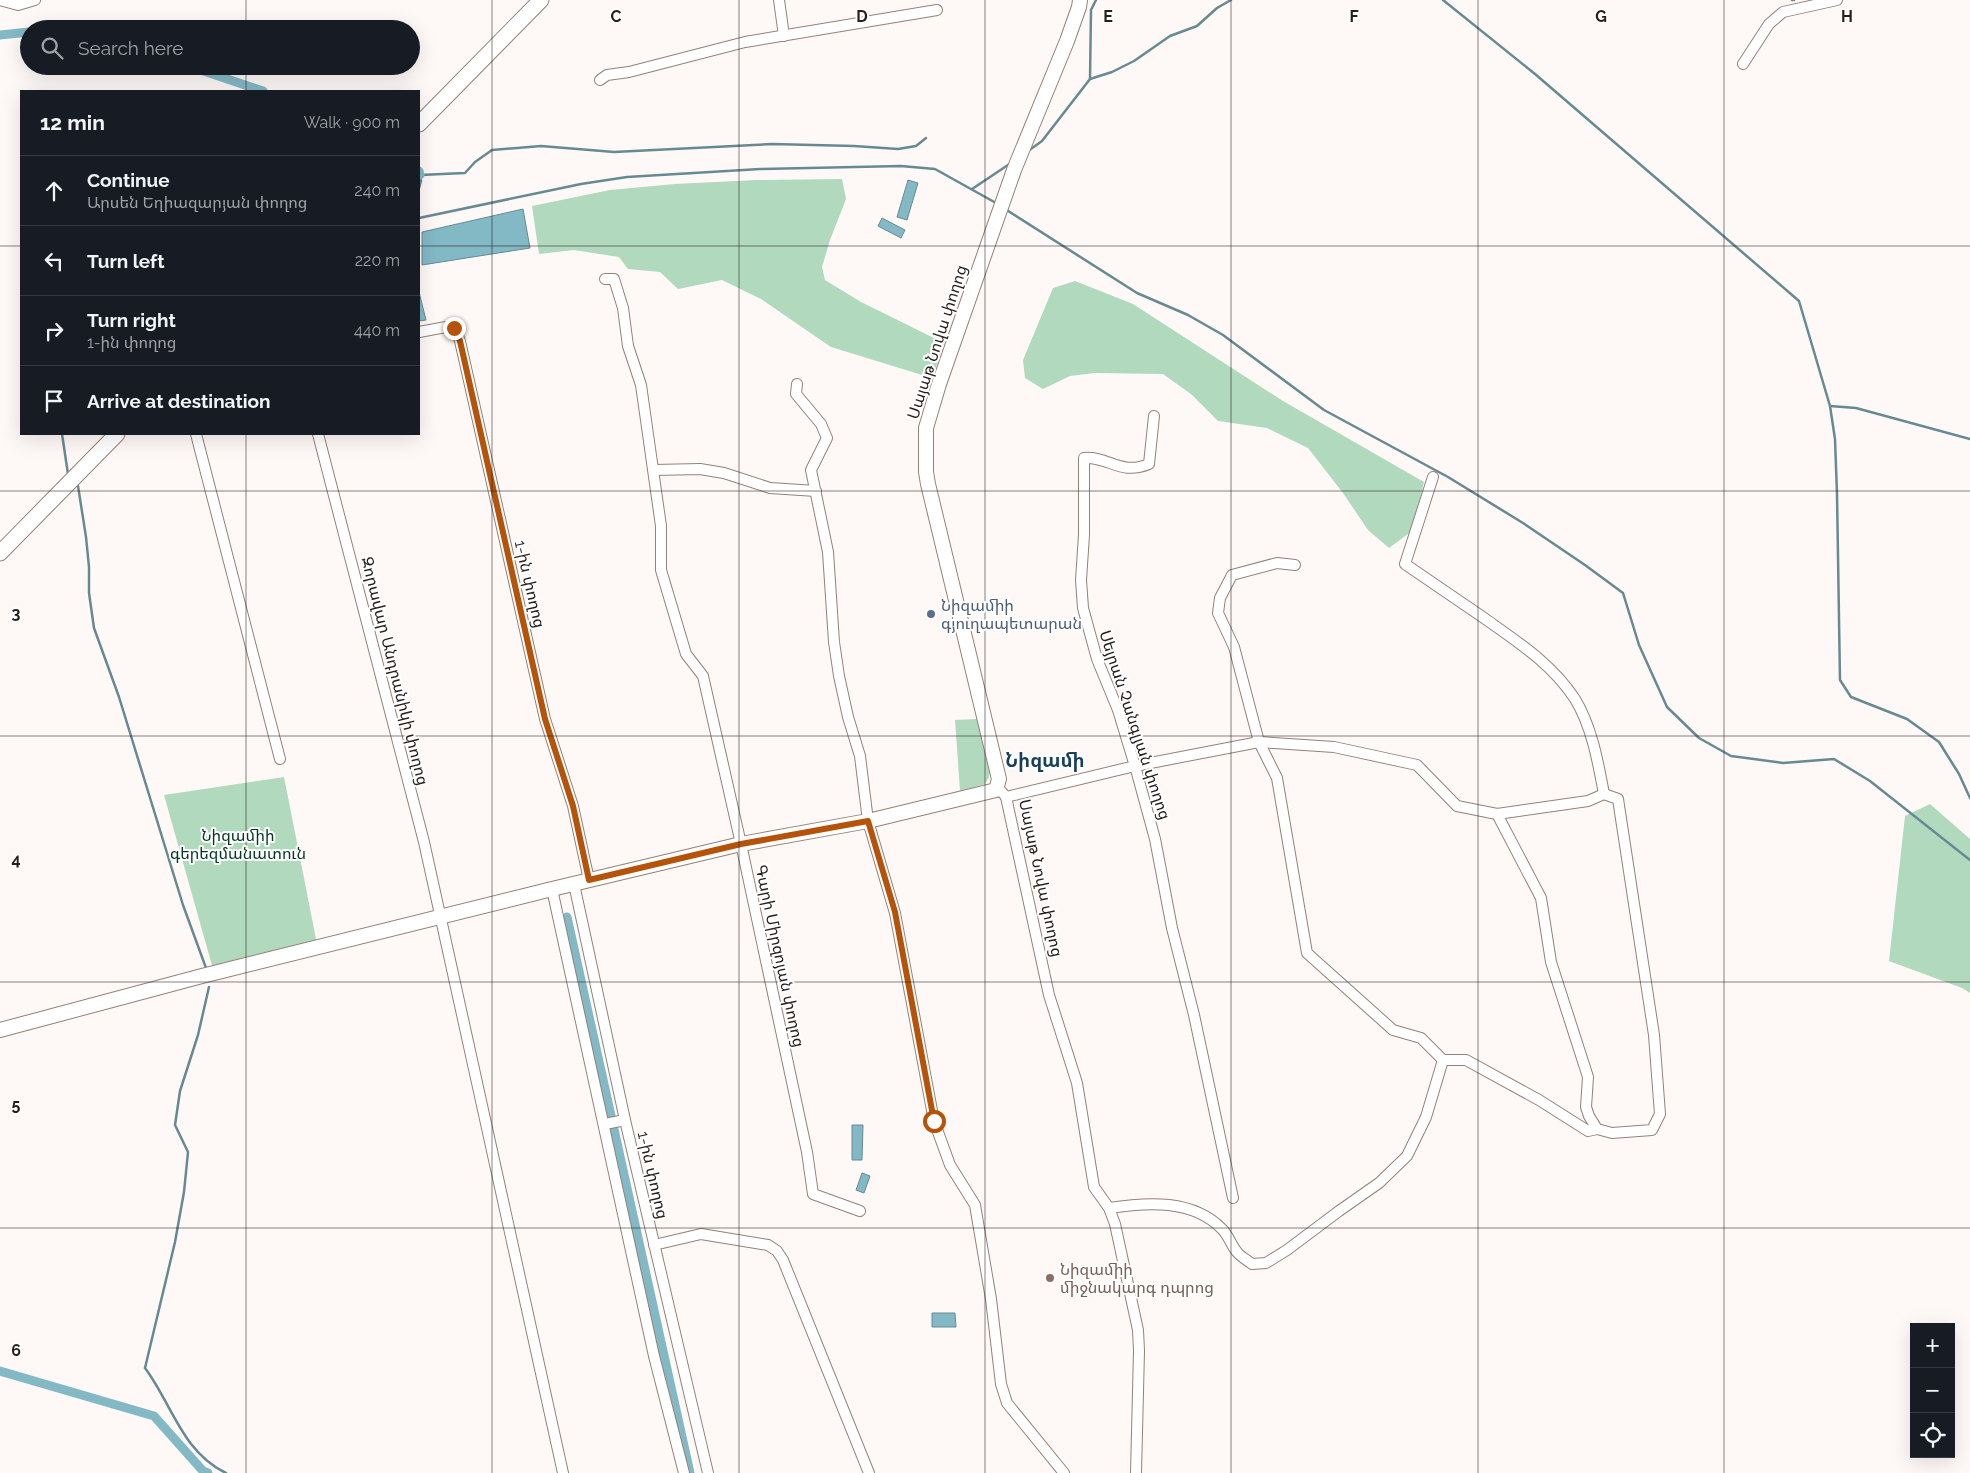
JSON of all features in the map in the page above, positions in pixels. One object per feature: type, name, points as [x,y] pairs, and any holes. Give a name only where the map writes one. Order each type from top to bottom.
[{"type":"main road","points":[[420,123],[541,0]]},
{"type":"main road","name":"Սայաթ Նովա փողոց","points":[[1001,793],[928,484],[926,428],[938,384],[1014,170],[1067,41],[1080,7],[1080,0]]},
{"type":"main road","points":[[0,553],[116,435]]},
{"type":"main road","points":[[0,1030],[202,976],[741,844],[868,821],[1001,793]]},
{"type":"street","points":[[0,0],[18,5],[35,0]]},
{"type":"street","points":[[779,0],[784,36]]},
{"type":"street","points":[[1743,64],[1769,24],[1783,12],[1837,0]]},
{"type":"street","points":[[600,80],[607,75],[629,72],[745,42],[937,10]]},
{"type":"street","name":"Գարի Միրզոյան փողոց","points":[[605,279],[614,279],[623,308],[628,346],[641,385],[661,526],[661,570],[686,654],[703,676],[807,1152],[813,1194],[860,1211]]},
{"type":"street","name":"1-ին փողոց","points":[[420,332],[446,327],[454,328],[460,341],[545,719],[573,806],[589,880]]},
{"type":"street","points":[[797,384],[796,394],[821,424],[827,438],[811,470],[828,552],[834,642],[839,676],[848,717],[860,756],[868,821],[895,912],[934,1121],[950,1165],[976,1205],[991,1298],[1001,1384],[1007,1403],[1064,1473]]},
{"type":"street","name":"Սեյրան Չանգլյան փողոց","points":[[1154,416],[1149,464],[1136,469],[1109,464],[1093,457],[1084,458],[1084,535],[1081,580],[1083,608],[1097,659],[1118,710],[1136,766],[1155,839],[1172,928],[1194,1015],[1233,1198]]},
{"type":"street","points":[[196,435],[280,759]]},
{"type":"street","name":"Զորավար Անդրանիկի փողոց","points":[[318,435],[424,842],[563,1473]]},
{"type":"street","points":[[654,470],[700,469],[724,473],[770,488],[816,491]]},
{"type":"street","points":[[1433,477],[1405,564],[1530,650],[1557,676],[1575,700],[1588,728],[1596,752],[1604,794]]},
{"type":"street","points":[[1001,793],[1259,742],[1334,748],[1417,764],[1457,806],[1497,814],[1588,801],[1604,794],[1618,799],[1654,1036],[1660,1114],[1652,1130],[1612,1133],[1597,1129],[1588,1131],[1539,1100],[1466,1060],[1443,1060],[1421,1038],[1393,1030],[1307,953],[1277,778],[1259,742],[1234,648],[1218,613],[1220,598],[1232,575],[1277,564],[1295,565]]},
{"type":"street","name":"Սայաթ Նովա փողոց","points":[[1001,793],[1049,995],[1077,1083],[1094,1187],[1109,1208],[1114,1224],[1138,1330],[1136,1473]]},
{"type":"street","points":[[1497,814],[1542,898],[1551,962],[1588,1077],[1586,1107],[1588,1116],[1597,1129]]},
{"type":"street","name":"1-ին փողոց","points":[[574,884],[625,1120],[708,1473]]},
{"type":"street","points":[[552,889],[605,1124],[654,1356],[684,1473]]},
{"type":"street","points":[[1109,1208],[1136,1204],[1186,1208],[1212,1218],[1225,1231],[1238,1253],[1252,1264],[1266,1263],[1380,1184],[1407,1156],[1426,1117],[1443,1060]]},
{"type":"street","points":[[605,1124],[625,1120]]},
{"type":"street","points":[[654,1245],[700,1234],[768,1245],[777,1251],[783,1260],[869,1473]]},
{"type":"green space","points":[[842,179],[846,199],[822,267],[825,280],[861,302],[944,343],[932,378],[831,347],[761,299],[722,280],[678,289],[660,272],[628,269],[619,257],[574,250],[539,254],[532,206],[610,190],[675,184],[756,180]]},
{"type":"green space","points":[[1075,281],[1133,304],[1283,401],[1424,482],[1412,531],[1389,548],[1368,530],[1343,493],[1308,448],[1267,428],[1218,421],[1191,394],[1163,374],[1095,373],[1070,376],[1043,389],[1025,378],[1023,360],[1053,288]]},
{"type":"green space","points":[[977,719],[990,770],[989,777],[985,784],[960,791],[955,720]]},
{"type":"green space","name":"Նիզամիի գերեզմանատուն","points":[[284,777],[317,944],[213,969],[164,795]]},
{"type":"green space","points":[[1930,804],[1970,839],[1970,993],[1962,988],[1889,961],[1905,816]]},
{"type":"water","points":[[908,180],[918,183],[907,220],[897,217]]},
{"type":"water","points":[[523,209],[530,248],[422,265],[422,232]]},
{"type":"water","points":[[882,218],[905,230],[901,238],[878,226]]},
{"type":"water","points":[[420,296],[426,320],[420,321]]},
{"type":"water","points":[[852,1125],[863,1125],[862,1160],[852,1160]]},
{"type":"water","points":[[862,1173],[870,1176],[864,1193],[856,1190]]},
{"type":"water","points":[[932,1313],[955,1313],[956,1327],[932,1327]]},
{"type":"waterway","points":[[1028,151],[1042,141],[1090,79],[1091,10],[1096,0]]},
{"type":"waterway","points":[[1090,79],[1112,72],[1134,61],[1170,36],[1197,26],[1217,8],[1231,0]]},
{"type":"waterway","points":[[1443,0],[1535,74],[1799,301],[1830,406],[1835,439],[1840,680],[1851,697],[1907,719],[1939,742],[1959,774],[1970,798]]},
{"type":"waterway","points":[[0,35],[20,33]]},
{"type":"waterway","points":[[216,75],[260,90]]},
{"type":"waterway","points":[[420,175],[465,173],[475,162],[492,150],[541,146],[614,152],[772,144],[898,149],[916,146],[926,138]]},
{"type":"waterway","points":[[972,189],[1011,163]]},
{"type":"waterway","points":[[420,218],[581,184],[627,177],[760,169],[901,166],[935,169],[996,203]]},
{"type":"waterway","points":[[420,175],[420,184]]},
{"type":"waterway","points":[[1005,209],[1137,293],[1188,315],[1223,335],[1324,410],[1448,477],[1523,523],[1623,593],[1639,645],[1667,707],[1699,738],[1731,756],[1783,763],[1834,759],[1870,781],[1970,860]]},
{"type":"waterway","points":[[1830,406],[1856,408],[1970,439]]},
{"type":"waterway","points":[[62,435],[68,474]]},
{"type":"waterway","points":[[78,486],[86,537],[89,593],[94,628],[119,697],[183,905],[206,968]]},
{"type":"waterway","points":[[567,917],[690,1473]]},
{"type":"waterway","points":[[209,987],[198,1035],[180,1091],[175,1125],[188,1152],[184,1192],[175,1242],[145,1368],[188,1440],[211,1464],[226,1473]]},
{"type":"waterway","points":[[0,1371],[154,1416],[203,1471],[208,1473]]},
{"type":"place","name":"Նիզամիի գյուղապետարան","points":[[931,614]]},
{"type":"place","name":"Նիզամիի միջնակարգ դպրոց","points":[[1050,1278]]},
{"type":"district","name":"Նիզամի","points":[[1045,760]]},
{"type":"route","points":[[454,328],[460,341],[545,719],[573,806],[589,880],[741,844],[868,821],[895,912],[934,1121]]}]
